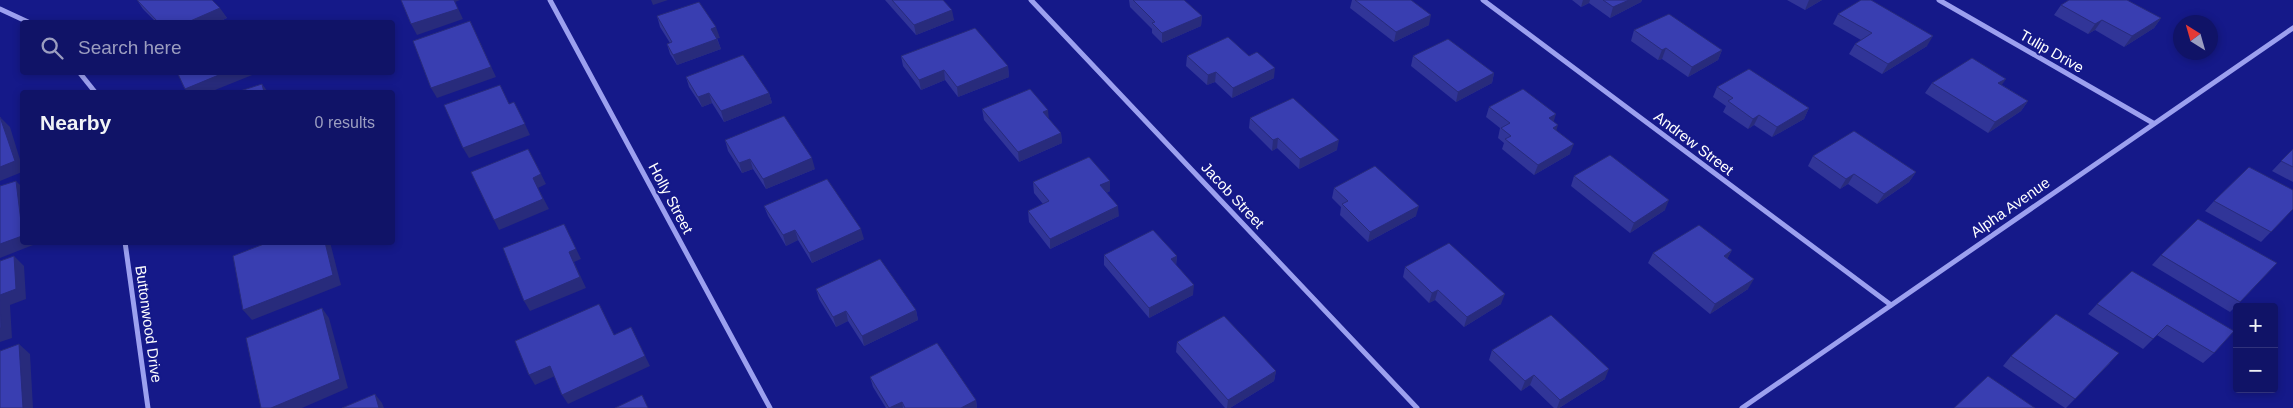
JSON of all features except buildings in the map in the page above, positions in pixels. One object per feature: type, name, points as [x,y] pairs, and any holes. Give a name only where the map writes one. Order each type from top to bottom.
[{"type":"street","name":"Holly Street","points":[[550,0],[770,408]]},
{"type":"street","name":"Jacob Street","points":[[1032,0],[1417,408]]},
{"type":"street","name":"Andrew Street","points":[[1483,0],[1890,305]]},
{"type":"street","name":"Tulip Drive","points":[[1939,0],[2153,123]]},
{"type":"street","points":[[0,9],[24,20]]},
{"type":"street","name":"Alpha Avenue","points":[[1742,408],[2293,28]]},
{"type":"street","points":[[82,75],[94,90]]},
{"type":"street","name":"Buttonwood Drive","points":[[125,245],[148,408]]}]
